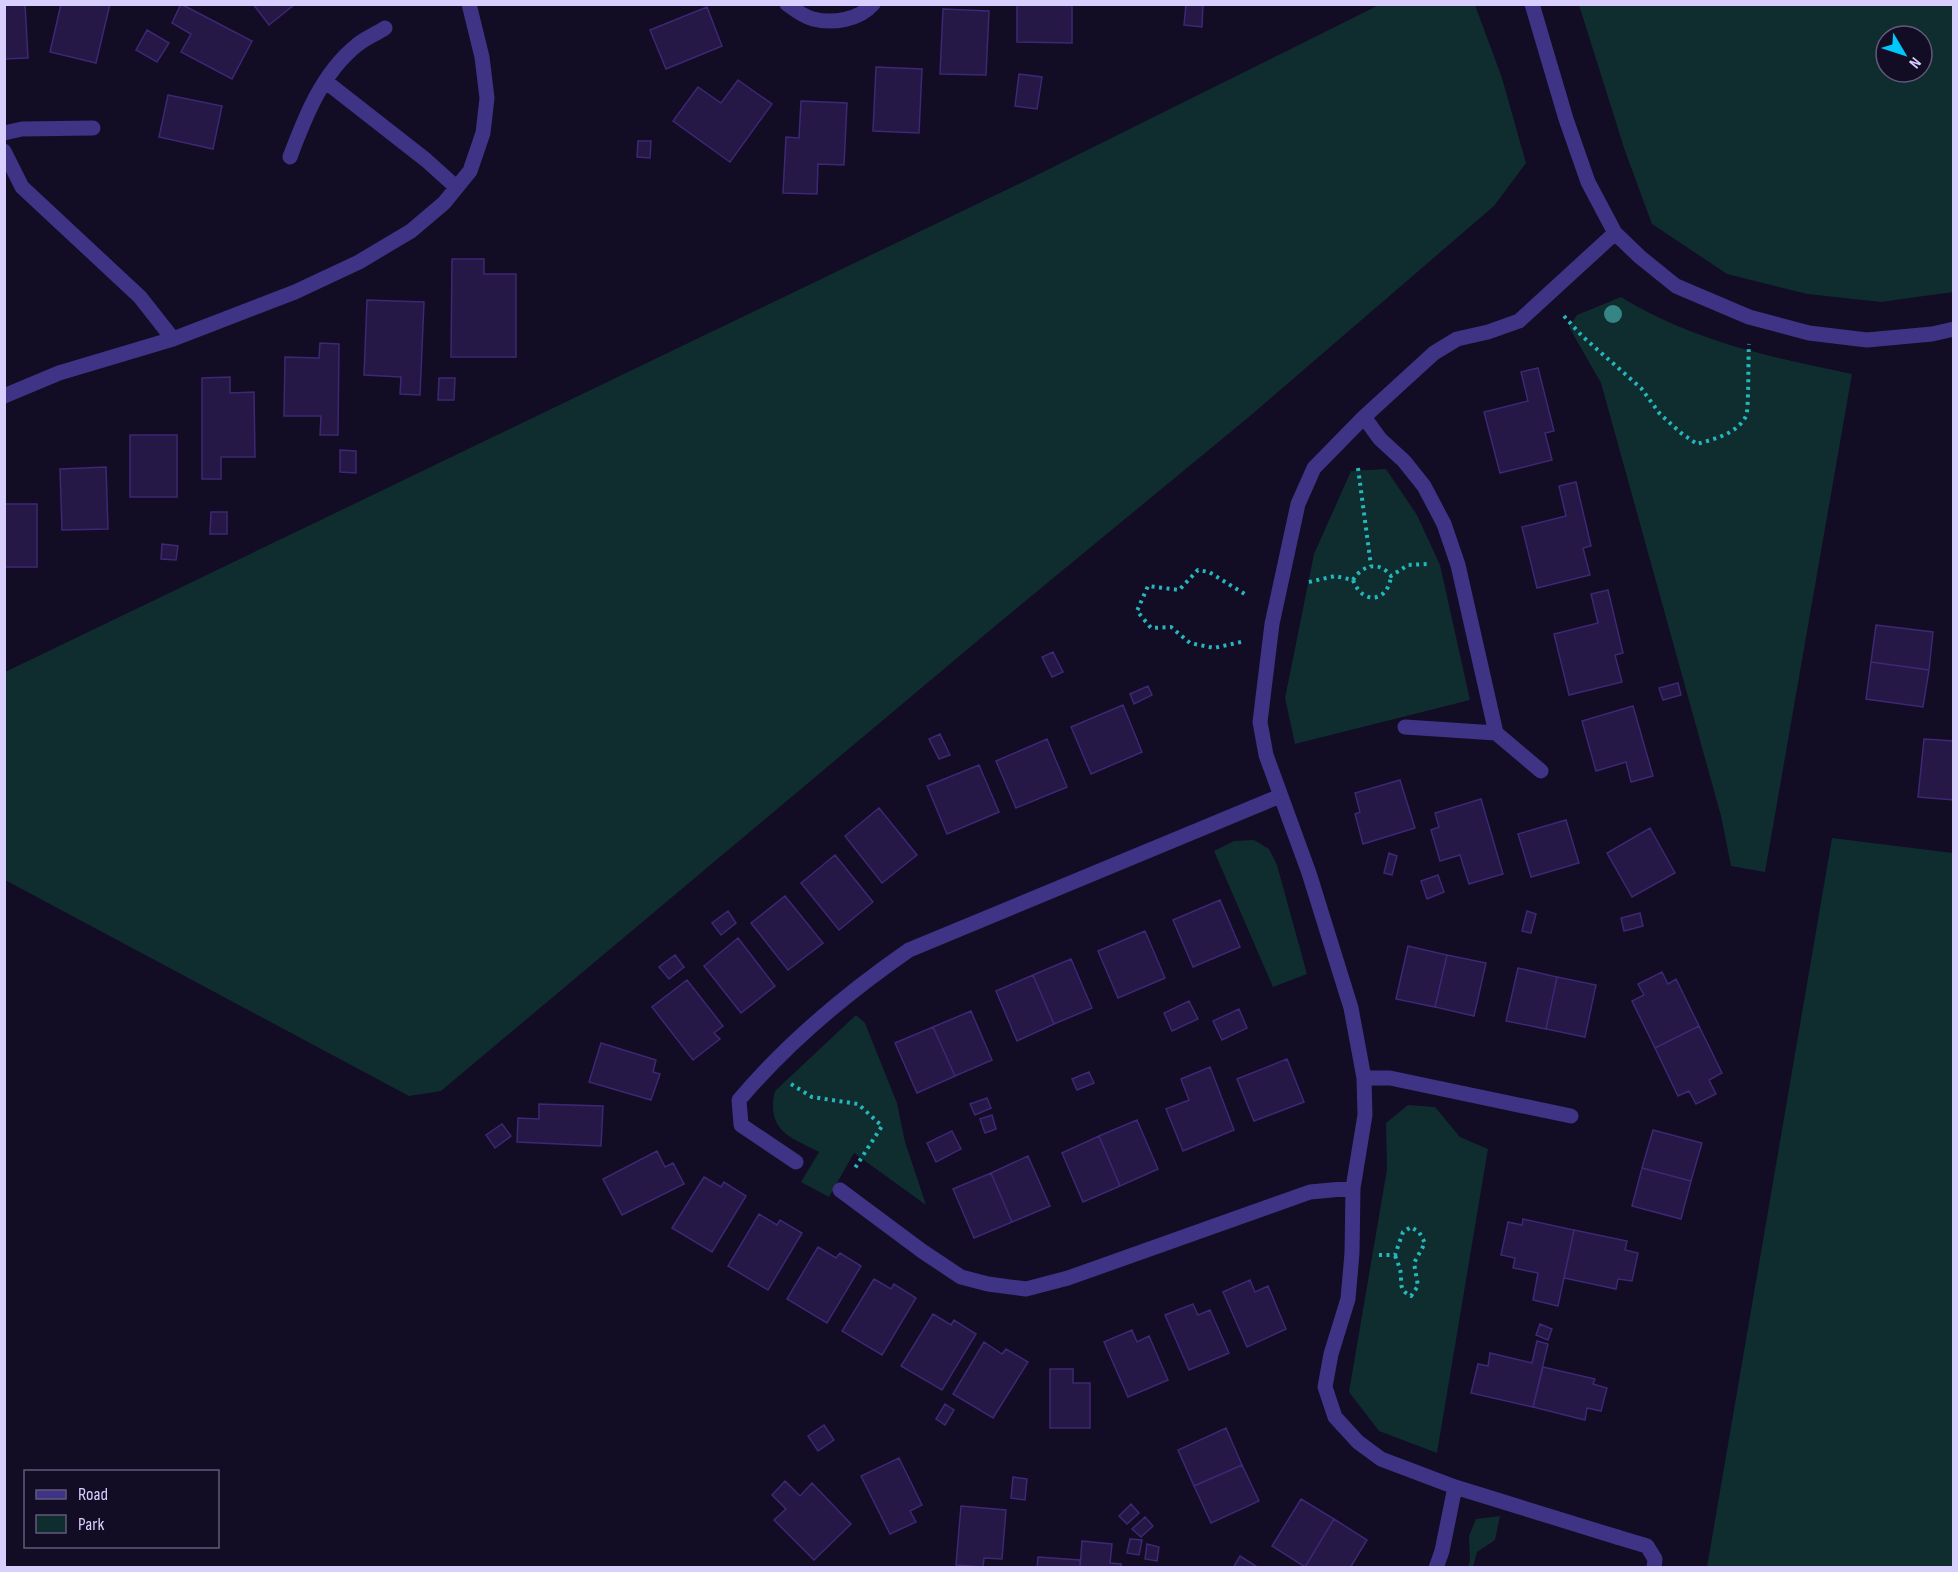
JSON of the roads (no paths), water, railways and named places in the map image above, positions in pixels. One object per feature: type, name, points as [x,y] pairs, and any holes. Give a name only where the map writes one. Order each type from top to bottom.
[{"type":"street","points":[[4,396],[59,373],[173,339],[295,292],[359,262],[411,231],[444,203],[470,171],[483,133],[487,98],[482,57],[469,4]]},
{"type":"street","points":[[788,4],[812,20],[834,20],[855,18],[873,4]]},
{"type":"street","points":[[1532,4],[1566,120],[1588,182],[1615,233],[1676,286],[1749,317],[1809,333],[1867,340],[1932,334],[1953,329]]},
{"type":"street","points":[[290,157],[309,109],[325,81],[357,45],[385,28]]},
{"type":"street","points":[[325,81],[426,160],[456,188]]},
{"type":"street","points":[[4,133],[22,129],[93,128]]},
{"type":"street","points":[[4,151],[22,187],[140,297],[173,339]]},
{"type":"street","points":[[1615,233],[1519,321],[1488,332],[1457,339],[1434,354],[1364,417],[1314,468],[1298,504],[1272,624],[1260,722],[1266,755],[1309,873],[1351,1008],[1364,1077],[1365,1115],[1353,1188],[1352,1252],[1347,1299],[1324,1387],[1335,1417],[1358,1442],[1381,1459],[1455,1487],[1647,1546],[1655,1559],[1654,1568]]},
{"type":"street","points":[[1364,417],[1380,439],[1404,461],[1424,486],[1444,525],[1458,565],[1496,733]]},
{"type":"street","points":[[1405,727],[1496,733],[1541,771]]},
{"type":"street","points":[[796,1162],[741,1125],[739,1100],[771,1065],[841,1001],[876,973],[909,950],[1280,796]]},
{"type":"street","points":[[1364,1077],[1390,1078],[1571,1116]]},
{"type":"street","points":[[840,1190],[961,1277],[988,1284],[1026,1289],[1068,1278],[1310,1192],[1353,1188]]},
{"type":"street","points":[[1436,1568],[1442,1551],[1455,1487]]}]
